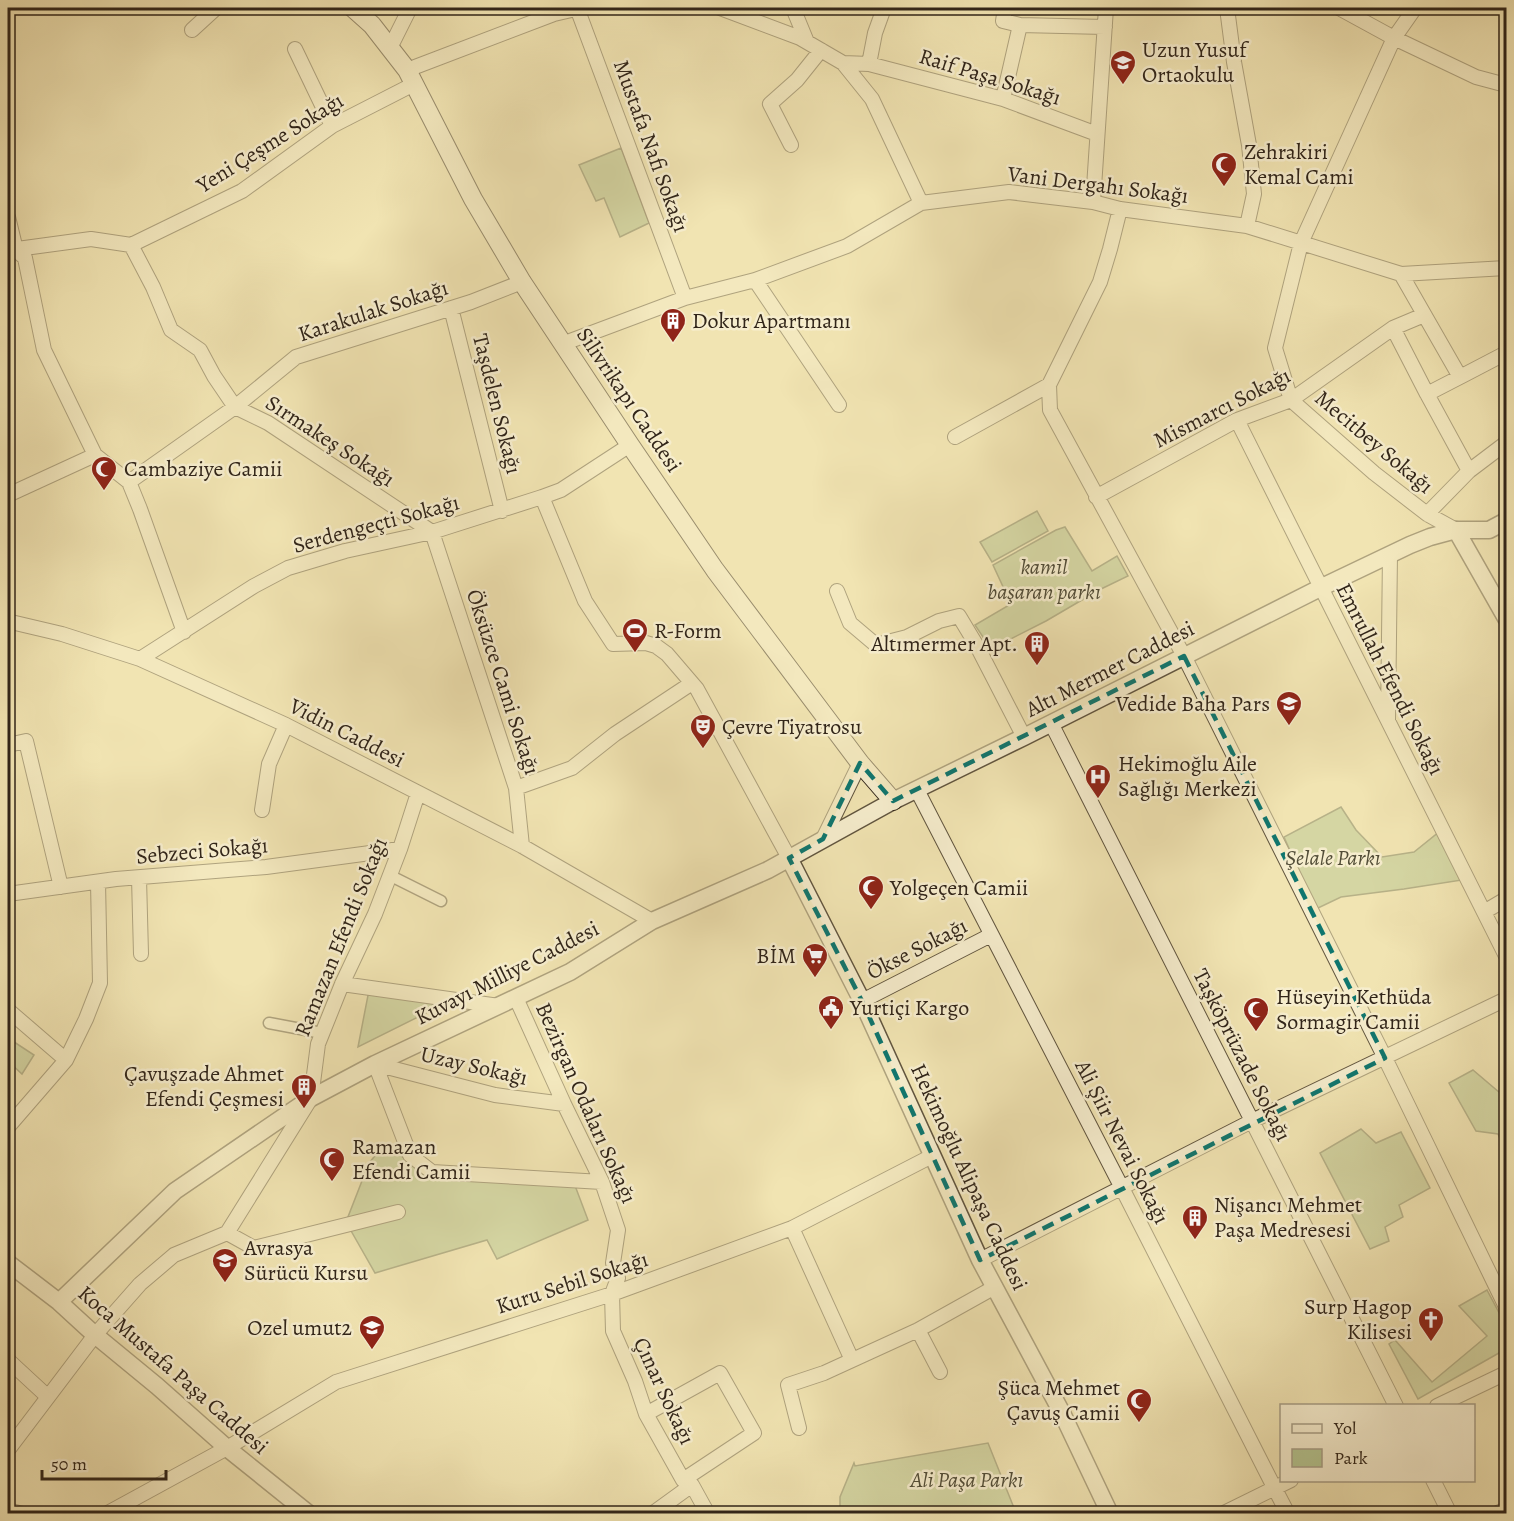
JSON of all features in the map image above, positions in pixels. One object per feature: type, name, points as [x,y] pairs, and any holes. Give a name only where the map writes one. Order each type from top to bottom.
[{"type":"main road","name":"Silivrikapı Caddesi","points":[[353,8],[372,25],[410,77],[473,200],[522,282],[715,570],[860,763],[893,801]]},
{"type":"street","points":[[192,30],[216,8]]},
{"type":"street","points":[[390,48],[410,8]]},
{"type":"street","name":"Yeni Çeşme Sokağı","points":[[131,245],[242,191],[332,126],[410,77],[554,14],[578,8]]},
{"type":"street","name":"Mustafa Nafi Sokağı","points":[[578,8],[685,298]]},
{"type":"street","points":[[720,8],[800,38],[843,63],[872,99],[921,203]]},
{"type":"street","points":[[793,8],[807,42]]},
{"type":"street","points":[[869,64],[875,33],[884,8]]},
{"type":"street","points":[[1005,8],[1004,21],[1020,25],[1105,27]]},
{"type":"street","points":[[1093,202],[1106,8]]},
{"type":"street","points":[[1227,8],[1249,145],[1254,194],[1247,226]]},
{"type":"street","points":[[1339,8],[1394,38],[1476,77],[1506,85]]},
{"type":"street","name":"Meсitbey Sokağı","points":[[1415,8],[1394,38],[1301,243],[1275,348],[1291,400],[1374,474],[1426,514],[1455,530]]},
{"type":"street","points":[[1003,99],[1020,25]]},
{"type":"street","points":[[295,49],[332,126]]},
{"type":"street","points":[[791,145],[770,104],[797,80],[821,50]]},
{"type":"street","name":"Raif Paşa Sokağı","points":[[843,63],[869,64],[1003,99],[1097,134]]},
{"type":"street","name":"Vani Dergahı Sokağı","points":[[562,344],[685,298],[755,280],[847,246],[921,203],[1009,192],[1093,202],[1120,209],[1247,226],[1401,274],[1506,268]]},
{"type":"street","points":[[1120,209],[1100,282],[1049,385],[1050,410],[1184,656],[1506,1306]]},
{"type":"street","points":[[8,217],[12,250]]},
{"type":"street","points":[[12,250],[91,238],[131,245],[153,287],[171,330],[200,350],[235,407]]},
{"type":"street","points":[[12,250],[25,258],[44,350],[95,456],[129,482],[184,632]]},
{"type":"street","points":[[1401,274],[1460,377]]},
{"type":"street","points":[[755,280],[839,405]]},
{"type":"street","name":"Karakulak Sokağı","points":[[129,482],[235,407],[296,357],[451,308],[522,282]]},
{"type":"street","name":"Taşdelen Sokağı","points":[[451,308],[502,511]]},
{"type":"street","name":"Mismarcı Sokağı","points":[[1096,497],[1237,420],[1291,400],[1393,328],[1424,315]]},
{"type":"street","points":[[1393,328],[1469,471]]},
{"type":"street","points":[[1427,394],[1506,353]]},
{"type":"street","points":[[955,437],[1049,385]]},
{"type":"street","name":"Sırmakeş Sokağı","points":[[235,407],[268,423],[432,532]]},
{"type":"street","name":"Emrullah Efendi Sokağı","points":[[1237,420],[1506,956]]},
{"type":"street","points":[[1426,514],[1469,471],[1506,442]]},
{"type":"street","name":"Serdengeçti Sokağı","points":[[140,659],[254,586],[288,568],[345,551],[432,532],[542,497],[561,490],[630,445]]},
{"type":"street","points":[[8,495],[95,456]]},
{"type":"street","points":[[542,497],[585,601],[613,644],[646,643],[656,646],[667,654],[698,689],[789,858]]},
{"type":"street","points":[[1455,530],[1490,530],[1506,521]]},
{"type":"street","points":[[1455,530],[1506,615]]},
{"type":"street","name":"Altı Mermer Caddesi","points":[[789,858],[893,801],[1320,588],[1390,554],[1430,537],[1455,530]]},
{"type":"street","name":"Öksüzce Cami Sokağı","points":[[432,532],[516,788],[522,846]]},
{"type":"street","points":[[1388,721],[1390,554]]},
{"type":"street","points":[[837,591],[850,623],[876,645],[907,637],[939,621],[959,616],[1024,737]]},
{"type":"street","name":"Vidin Caddesi","points":[[8,623],[62,634],[140,659],[286,725],[522,846],[652,921]]},
{"type":"street","points":[[516,788],[572,768],[615,734],[692,683]]},
{"type":"street","name":"Taşköprüzade Sokağı","points":[[1051,723],[1395,1404]]},
{"type":"street","points":[[262,810],[269,764],[286,725]]},
{"type":"street","points":[[8,745],[26,741],[61,887]]},
{"type":"street","points":[[823,838],[860,763]]},
{"type":"street","name":"Ali Şiir Nevai Sokağı","points":[[917,789],[1288,1514]]},
{"type":"street","name":"Ramazan Efendi Sokağı","points":[[311,1098],[318,1044],[342,984],[375,914],[418,793]]},
{"type":"street","name":"Sebzeci Sokağı","points":[[8,894],[116,879],[266,867],[400,849]]},
{"type":"street","name":"Kuvayı Milliye Caddesi","points":[[59,1302],[175,1191],[311,1098],[375,1064],[570,972],[652,921],[768,870],[789,858]]},
{"type":"street","name":"Hekimoğlu Alipaşa Caddesi","points":[[789,858],[861,1001],[980,1260],[1062,1413],[1110,1514]]},
{"type":"street","points":[[389,875],[441,901]]},
{"type":"street","points":[[139,878],[141,954]]},
{"type":"street","points":[[8,1127],[66,1060],[100,983],[98,882]]},
{"type":"street","points":[[1484,912],[1506,899]]},
{"type":"street","name":"Ökse Sokağı","points":[[861,1001],[991,935]]},
{"type":"street","points":[[342,984],[499,1006]]},
{"type":"street","name":"Bezirgan Odaları Sokağı","points":[[516,998],[602,1182],[618,1230],[613,1263],[618,1278],[612,1294]]},
{"type":"street","points":[[980,1260],[1252,1121],[1506,999]]},
{"type":"street","points":[[8,1010],[66,1060]]},
{"type":"street","points":[[270,1023],[322,1033]]},
{"type":"street","points":[[375,1064],[410,1155],[432,1172],[602,1182]]},
{"type":"street","name":"Uzay Sokağı","points":[[375,1064],[495,1095],[564,1104]]},
{"type":"street","points":[[8,1448],[95,1335],[140,1284],[174,1256],[227,1233],[311,1098]]},
{"type":"street","name":"Kuru Sebil Sokağı","points":[[106,1514],[227,1448],[336,1382],[612,1294],[792,1228],[932,1156]]},
{"type":"street","points":[[227,1233],[254,1248],[398,1212]]},
{"type":"street","points":[[792,1228],[852,1360]]},
{"type":"street","name":"Koca Mustafa Paşa Caddesi","points":[[8,1263],[59,1302],[227,1448],[309,1514]]},
{"type":"street","points":[[799,1428],[788,1385],[824,1373],[918,1330],[994,1287]]},
{"type":"street","name":"Çınar Sokağı","points":[[612,1294],[613,1331],[635,1381],[646,1414],[708,1514]]},
{"type":"street","points":[[918,1330],[940,1372]]},
{"type":"street","points":[[8,1360],[48,1397]]},
{"type":"street","points":[[646,1414],[720,1373],[754,1433],[688,1482],[652,1514]]},
{"type":"street","points":[[1441,1404],[1506,1373]]},
{"type":"street","points":[[1222,1514],[1287,1482]]},
{"type":"street","points":[[1434,1482],[1450,1514]]},
{"type":"street","points":[[8,1509],[22,1514]]},
{"type":"street","points":[[1496,1514],[1506,1509]]},
{"type":"highlighted area","points":[[1184,656],[1385,1058],[980,1260],[862,1001],[789,858],[823,839],[860,763],[893,801]]},
{"type":"green space","points":[[621,148],[649,223],[620,237],[604,198],[596,201],[579,165]]},
{"type":"green space","points":[[1037,511],[1048,531],[992,562],[980,542]]},
{"type":"green space","name":"kamil başaran parkı","points":[[1065,527],[1092,571],[1117,556],[1128,576],[991,649],[975,625],[1011,604],[993,565]]},
{"type":"green space","name":"Şelale Parkı","points":[[1341,807],[1356,830],[1382,857],[1414,852],[1439,832],[1462,880],[1341,897],[1316,909],[1284,837]]},
{"type":"green space","points":[[369,990],[450,1001],[358,1047]]},
{"type":"green space","points":[[8,1038],[34,1055],[22,1074],[8,1061]]},
{"type":"green space","points":[[1473,1070],[1500,1093],[1506,1105],[1506,1152],[1498,1134],[1476,1131],[1449,1083]]},
{"type":"green space","points":[[1361,1129],[1376,1143],[1401,1132],[1430,1188],[1399,1205],[1403,1217],[1385,1227],[1389,1241],[1370,1249],[1320,1153]]},
{"type":"green space","points":[[385,1144],[428,1176],[574,1183],[588,1220],[497,1259],[487,1240],[375,1273],[346,1222],[369,1163]]},
{"type":"green space","points":[[1487,1290],[1506,1326],[1506,1349],[1418,1399],[1389,1344],[1395,1340],[1432,1382],[1487,1336],[1459,1306]]},
{"type":"green space","name":"Ali Paşa Parkı","points":[[988,1443],[1016,1513],[840,1513],[840,1497],[854,1463],[855,1466]]},
{"type":"place","name":"Uzun Yusuf Ortaokulu","points":[[1123,86]]},
{"type":"place","name":"Zehrakiri Kemal Cami","points":[[1224,188]]},
{"type":"place","name":"Dokur Apartmanı","points":[[673,344]]},
{"type":"place","name":"Cambaziye Camii","points":[[104,492]]},
{"type":"place","name":"R-Form","points":[[635,654]]},
{"type":"place","name":"Altımermer Apt.","points":[[1037,667]]},
{"type":"place","name":"Vedide Baha Pars","points":[[1289,727]]},
{"type":"place","name":"Çevre Tiyatrosu","points":[[703,750]]},
{"type":"place","name":"Hekimoğlu Aile Sağlığı Merkezi","points":[[1098,800]]},
{"type":"place","name":"Yolgeçen Camii","points":[[871,911]]},
{"type":"place","name":"BİM","points":[[815,979]]},
{"type":"place","name":"Yurtiçi Kargo","points":[[831,1031]]},
{"type":"place","name":"Hüseyin Kethüda Sormagir Camii","points":[[1256,1033]]},
{"type":"place","name":"Çavuşzade Ahmet Efendi Çeşmesi","points":[[304,1110]]},
{"type":"place","name":"Ramazan Efendi Camii","points":[[332,1183]]},
{"type":"place","name":"Nişancı Mehmet Paşa Medresesi","points":[[1195,1241]]},
{"type":"place","name":"Avrasya Sürücü Kursu","points":[[225,1284]]},
{"type":"place","name":"Surp Hagop Kilisesi","points":[[1431,1343]]},
{"type":"place","name":"Ozel umut2","points":[[372,1351]]},
{"type":"place","name":"Şüca Mehmet Çavuş Camii","points":[[1139,1424]]}]
